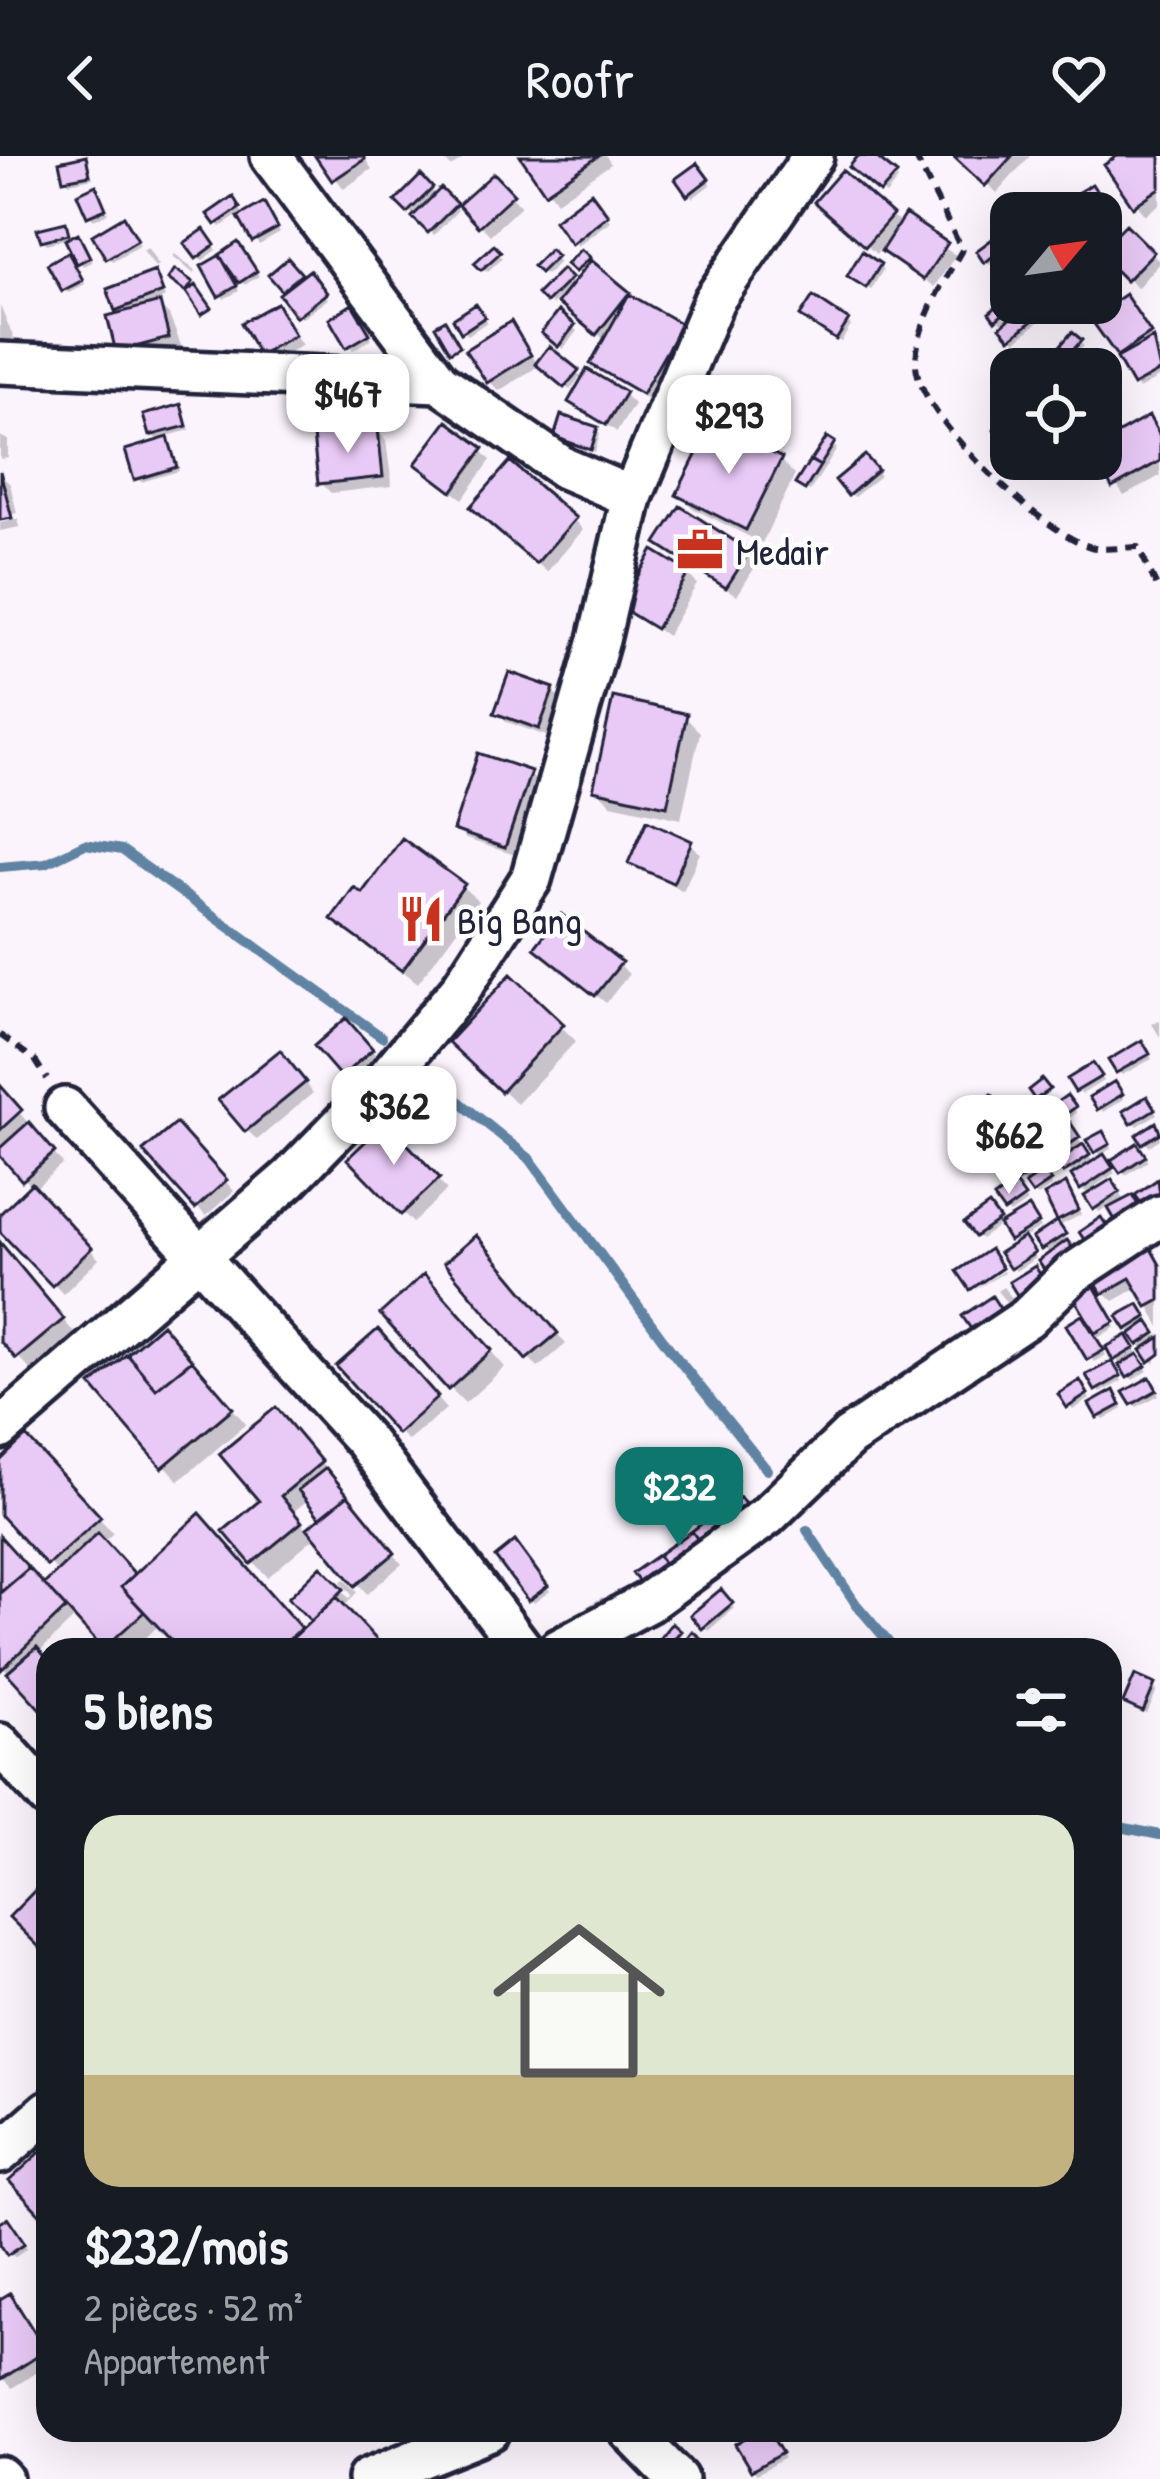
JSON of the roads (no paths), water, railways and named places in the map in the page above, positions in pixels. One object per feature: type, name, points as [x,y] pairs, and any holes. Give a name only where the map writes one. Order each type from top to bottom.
[{"type":"street","points":[[271,156],[439,382],[564,468],[632,496]]},
{"type":"street","points":[[0,1429],[290,1178],[385,1080],[460,990],[530,879],[599,640],[632,496],[714,300],[813,156]]},
{"type":"street","points":[[0,363],[439,382]]},
{"type":"street","points":[[65,1108],[195,1258],[365,1441],[514,1638]]},
{"type":"street","points":[[581,1638],[648,1602],[767,1516],[849,1437],[1027,1318],[1072,1274],[1160,1216]]},
{"type":"street","points":[[0,1744],[36,1784]]},
{"type":"street","points":[[0,2153],[36,2122]]},
{"type":"street","points":[[368,2479],[460,2442]]},
{"type":"street","points":[[641,2442],[677,2479]]},
{"type":"waterway","points":[[0,867],[46,863],[85,844],[122,850],[382,1037]]},
{"type":"waterway","points":[[430,1078],[530,1159],[673,1353],[767,1470]]},
{"type":"waterway","points":[[807,1530],[885,1638]]},
{"type":"waterway","points":[[1122,1827],[1160,1835]]},
{"type":"place","name":"Medair","points":[[700,550]]},
{"type":"place","name":"Big Bang","points":[[421,919]]}]
